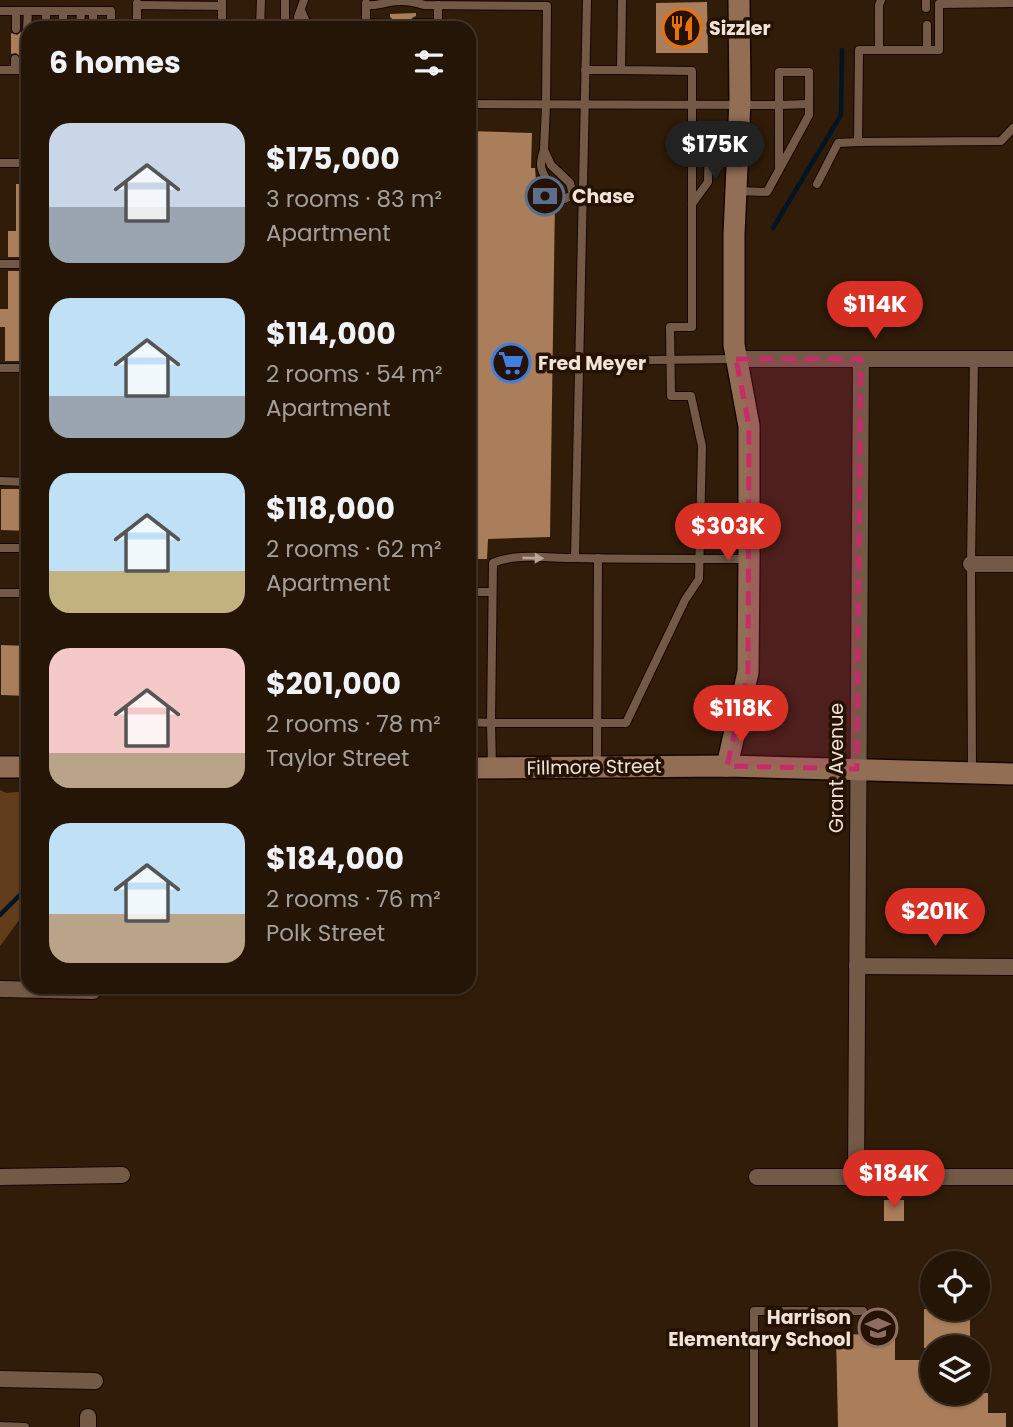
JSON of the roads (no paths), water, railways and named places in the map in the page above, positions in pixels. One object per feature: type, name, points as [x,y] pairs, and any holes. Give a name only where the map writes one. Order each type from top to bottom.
[{"type":"street","points":[[727,766],[748,672],[750,559],[748,426],[736,359],[734,324],[734,234],[740,105],[739,0]]},
{"type":"street","points":[[736,359],[1013,359]]},
{"type":"street","name":"Grant Avenue","points":[[856,1178],[861,359]]},
{"type":"street","points":[[971,564],[1013,564]]},
{"type":"street","name":"Fillmore Street","points":[[476,768],[727,766],[1013,774]]},
{"type":"street","points":[[0,767],[21,767]]},
{"type":"street","points":[[857,966],[1013,967]]},
{"type":"street","points":[[0,989],[21,989]]},
{"type":"street","points":[[0,1177],[122,1175]]},
{"type":"street","points":[[757,1177],[1013,1177]]},
{"type":"street","points":[[0,1379],[95,1381]]},
{"type":"lane","points":[[260,21],[261,0]]},
{"type":"lane","points":[[285,0],[285,21]]},
{"type":"lane","points":[[298,21],[304,0]]},
{"type":"lane","points":[[575,558],[587,0]]},
{"type":"lane","points":[[621,70],[622,0]]},
{"type":"lane","points":[[879,50],[881,0]]},
{"type":"lane","points":[[366,21],[366,3],[380,6],[390,1],[412,1],[424,5],[547,6],[544,150],[540,163],[541,172],[547,180]]},
{"type":"lane","points":[[858,142],[859,50],[939,50],[937,2],[1013,3]]},
{"type":"lane","points":[[137,21],[137,3],[222,3],[222,21]]},
{"type":"lane","points":[[438,5],[438,21]]},
{"type":"lane","points":[[300,10],[305,21]]},
{"type":"lane","points":[[0,11],[111,11],[111,21]]},
{"type":"lane","points":[[16,11],[16,29]]},
{"type":"lane","points":[[27,11],[27,21]]},
{"type":"lane","points":[[46,11],[46,21]]},
{"type":"lane","points":[[63,11],[63,21]]},
{"type":"lane","points":[[80,11],[80,21]]},
{"type":"lane","points":[[93,11],[93,21]]},
{"type":"lane","points":[[927,25],[927,50]]},
{"type":"lane","points":[[15,59],[15,70]]},
{"type":"lane","points":[[0,70],[21,70]]},
{"type":"lane","points":[[476,722],[626,723],[684,600],[699,579],[702,446],[691,396],[671,396],[670,360],[670,327],[692,327],[692,71],[585,70]]},
{"type":"lane","points":[[736,191],[767,192],[779,170],[809,115],[809,72],[779,72],[779,170]]},
{"type":"lane","points":[[476,104],[809,104]]},
{"type":"lane","points":[[692,125],[709,142],[708,183],[692,204]]},
{"type":"lane","points":[[817,184],[838,143],[1001,141],[1013,128]]},
{"type":"lane","points":[[544,150],[551,165],[570,183],[573,195],[583,202]]},
{"type":"lane","points":[[0,163],[21,163]]},
{"type":"lane","points":[[555,189],[564,199],[573,195]]},
{"type":"lane","points":[[0,264],[21,264]]},
{"type":"lane","points":[[579,361],[736,359]]},
{"type":"lane","points":[[972,774],[974,359]]},
{"type":"lane","points":[[0,369],[21,369]]},
{"type":"lane","points":[[0,481],[21,481]]},
{"type":"lane","points":[[0,548],[21,548]]},
{"type":"lane","points":[[492,768],[493,563],[504,558],[750,559]]},
{"type":"lane","points":[[597,767],[598,558]]},
{"type":"lane","points":[[476,592],[492,592]]},
{"type":"lane","points":[[0,593],[21,593]]},
{"type":"lane","points":[[754,1427],[754,1311],[863,1311]]},
{"type":"lane","points":[[0,1426],[25,1427]]},
{"type":"waterway","points":[[773,228],[841,115],[842,50]]},
{"type":"waterway","points":[[0,915],[21,894]]},
{"type":"place","name":"Sizzler","points":[[682,28]]},
{"type":"place","name":"Chase","points":[[545,196]]},
{"type":"place","name":"Fred Meyer","points":[[511,363]]},
{"type":"place","name":"Harrison Elementary School","points":[[878,1328]]}]
